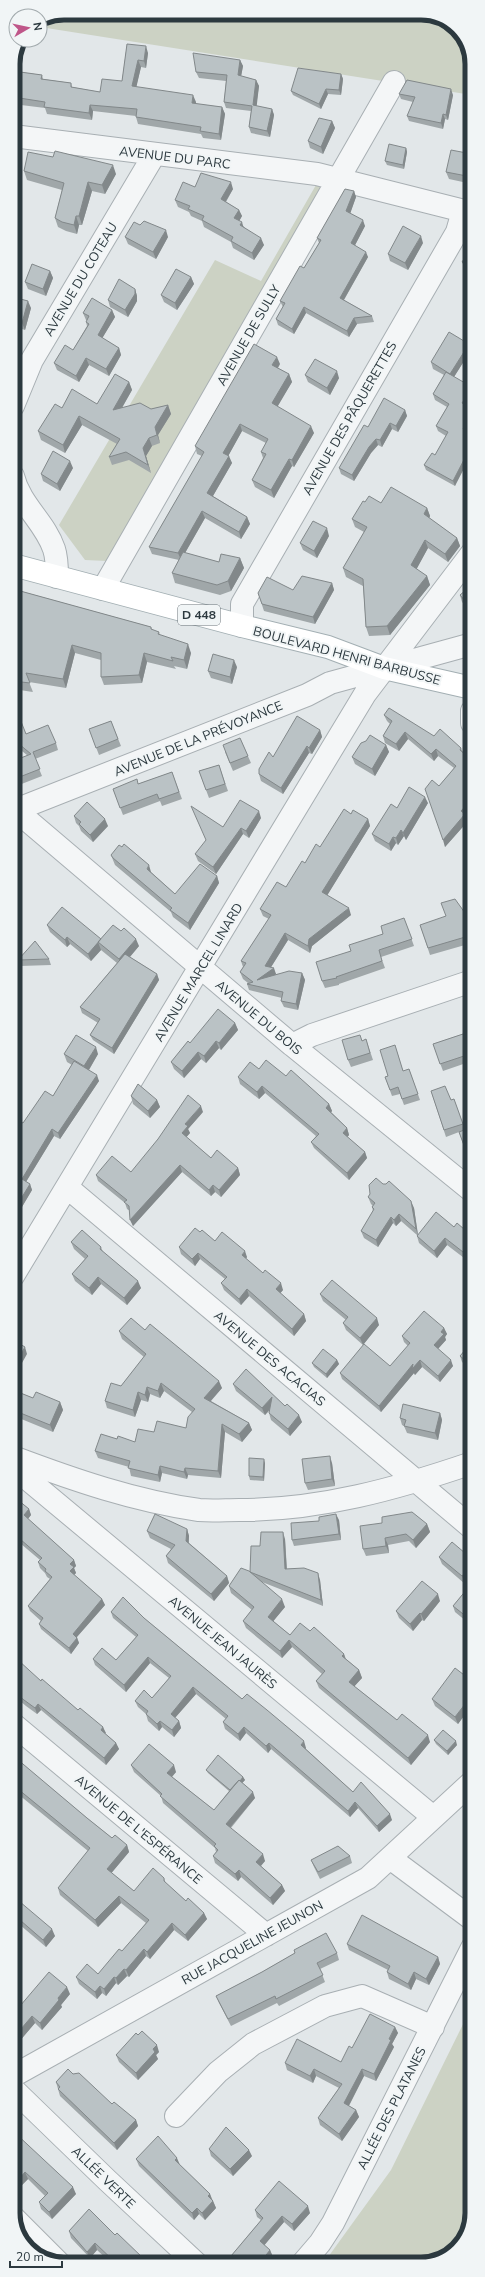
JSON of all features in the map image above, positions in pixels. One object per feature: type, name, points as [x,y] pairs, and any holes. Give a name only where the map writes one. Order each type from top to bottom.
[{"type":"main road","name":"BOULEVARD HENRI BARBUSSE","points":[[20,567],[242,626],[328,647],[384,668],[465,686]]},
{"type":"street","name":"AVENUE DE SULLY","points":[[103,589],[394,82]]},
{"type":"street","name":"AVENUE DU PARC","points":[[20,137],[154,155],[317,174],[465,212]]},
{"type":"street","name":"AVENUE DU COTEAU","points":[[20,369],[22,358],[154,155]]},
{"type":"street","name":"AVENUE DES PÂQUERETTES","points":[[242,626],[242,604],[465,216]]},
{"type":"street","points":[[20,494],[29,512],[47,534],[54,549],[58,577]]},
{"type":"street","name":"AVENUE MARCEL LINARD","points":[[20,1265],[201,968],[365,694],[465,562]]},
{"type":"street","name":"AVENUE DE LA PRÉVOYANCE","points":[[20,808],[307,695],[330,683],[465,646]]},
{"type":"street","name":"AVENUE DU BOIS","points":[[20,815],[292,1045],[465,1185]]},
{"type":"street","points":[[292,1045],[312,1035],[465,983]]},
{"type":"street","name":"AVENUE DES ACACIAS","points":[[68,1188],[465,1522]]},
{"type":"street","points":[[20,1460],[60,1475],[133,1496],[201,1510],[254,1510],[298,1506],[365,1495],[416,1482],[465,1465]]},
{"type":"street","name":"AVENUE JEAN JAURÈS","points":[[20,1473],[433,1817]]},
{"type":"street","name":"AVENUE DE L'ESPÉRANCE","points":[[20,1730],[266,1934]]},
{"type":"street","name":"RUE JACQUELINE JEUNON","points":[[20,2072],[368,1878],[465,1788]]},
{"type":"street","points":[[390,1858],[465,1914]]},
{"type":"street","name":"ALLÉE DES PLATANES","points":[[308,2257],[333,2223],[465,1962]]},
{"type":"street","points":[[176,2116],[218,2072],[253,2044],[324,2006],[362,1996],[433,2027]]},
{"type":"street","name":"ALLÉE VERTE","points":[[20,2096],[189,2257]]},
{"type":"street","points":[[23,2226],[51,2255]]},
{"type":"shaded area","points":[[64,20],[423,20],[445,27],[456,37],[465,59],[465,94],[48,28],[48,23]]},
{"type":"shaded area","points":[[316,185],[328,185],[107,561],[85,560],[59,525],[215,260],[261,281]]},
{"type":"shaded area","points":[[465,2020],[465,2212],[462,2230],[448,2248],[435,2255],[426,2257],[328,2257],[391,2170]]},
{"type":"building","points":[[127,44],[146,46],[144,61],[138,60],[132,86],[193,95],[192,103],[222,107],[219,134],[200,131],[201,127],[136,117],[137,109],[90,105],[89,113],[44,107],[45,102],[20,98],[20,72],[42,75],[41,79],[71,83],[71,87],[100,92],[102,79],[122,81]]},
{"type":"building","points":[[193,53],[240,60],[238,75],[256,80],[253,105],[272,109],[267,131],[249,127],[252,106],[224,102],[227,75],[196,72]]},
{"type":"building","points":[[298,68],[341,74],[339,90],[326,89],[319,104],[291,91]]},
{"type":"building","points":[[407,80],[451,89],[446,115],[443,114],[441,123],[407,116],[415,97],[399,94]]},
{"type":"building","points":[[319,118],[332,121],[321,147],[308,141]]},
{"type":"building","points":[[389,144],[406,148],[403,165],[385,161]]},
{"type":"building","points":[[451,150],[465,153],[465,176],[446,172]]},
{"type":"building","points":[[55,151],[113,165],[102,185],[88,182],[79,216],[76,216],[74,225],[62,222],[55,218],[64,183],[24,171],[28,152],[53,157]]},
{"type":"building","points":[[201,173],[231,182],[221,199],[239,210],[234,218],[242,222],[240,225],[261,238],[252,253],[231,241],[233,237],[202,220],[204,216],[188,209],[190,206],[175,200],[183,182],[195,187]]},
{"type":"building","points":[[345,189],[354,191],[346,211],[363,220],[351,243],[366,252],[340,298],[372,316],[354,318],[347,331],[304,307],[292,329],[276,319],[285,303],[280,301],[300,266],[304,268],[321,240],[317,238]]},
{"type":"building","points":[[144,221],[166,230],[153,252],[125,237],[134,222],[140,225]]},
{"type":"building","points":[[403,226],[421,236],[405,263],[388,254]]},
{"type":"building","points":[[32,264],[50,271],[43,289],[25,282]]},
{"type":"building","points":[[176,269],[191,277],[175,303],[161,295]]},
{"type":"building","points":[[119,279],[135,289],[135,294],[125,310],[108,300]]},
{"type":"building","points":[[92,298],[112,310],[98,335],[119,348],[106,369],[86,358],[76,376],[54,363],[65,345],[73,350],[89,324],[86,322],[89,316],[83,313]]},
{"type":"building","points":[[20,299],[28,301],[22,323],[20,322]]},
{"type":"building","points":[[449,332],[465,342],[465,350],[450,374],[431,362]]},
{"type":"building","points":[[254,344],[277,357],[272,365],[289,374],[272,403],[311,426],[292,460],[289,459],[271,490],[252,480],[266,454],[261,452],[268,439],[240,424],[223,453],[229,456],[207,493],[247,517],[239,532],[202,511],[178,553],[149,547],[204,452],[195,446]]},
{"type":"building","points":[[315,359],[337,371],[327,388],[305,375]]},
{"type":"building","points":[[446,372],[465,383],[465,398],[462,403],[465,405],[465,425],[463,429],[465,430],[465,458],[453,481],[424,465],[432,453],[435,455],[448,432],[436,426],[449,404],[433,394]]},
{"type":"building","points":[[115,374],[129,382],[113,410],[140,403],[151,409],[168,405],[155,427],[157,435],[149,438],[143,448],[148,465],[126,452],[109,457],[120,439],[79,416],[63,445],[38,431],[55,404],[62,408],[72,389],[97,404]]},
{"type":"building","points":[[384,398],[405,410],[396,426],[390,423],[380,440],[376,439],[369,447],[352,475],[339,468],[364,425],[368,427]]},
{"type":"building","points":[[53,451],[70,461],[57,484],[41,474]]},
{"type":"building","points":[[391,487],[427,508],[424,514],[457,538],[445,554],[425,540],[411,565],[427,576],[387,626],[366,627],[363,579],[343,568],[367,527],[352,519],[363,501],[365,502],[369,496],[381,503]]},
{"type":"building","points":[[313,521],[327,528],[314,551],[300,543]]},
{"type":"building","points":[[183,552],[219,562],[221,554],[240,558],[228,581],[217,585],[172,573]]},
{"type":"building","points":[[302,576],[332,583],[313,617],[262,604],[258,593],[267,577],[293,590]]},
{"type":"building","points":[[20,591],[151,627],[151,629],[159,632],[158,634],[188,644],[184,660],[171,657],[173,661],[144,653],[139,675],[101,677],[101,653],[72,645],[63,679],[26,673],[30,683],[20,682]]},
{"type":"building","points":[[465,591],[465,601],[460,595]]},
{"type":"building","points":[[213,654],[234,660],[230,677],[208,671]]},
{"type":"building","points":[[389,708],[434,736],[440,729],[461,748],[460,750],[465,754],[465,807],[461,811],[465,814],[443,840],[425,789],[432,780],[439,786],[456,766],[436,749],[431,754],[405,732],[396,744],[383,736],[392,721],[384,715]]},
{"type":"building","points":[[297,716],[320,730],[309,748],[307,746],[281,788],[259,774],[259,769],[269,752],[273,757]]},
{"type":"building","points":[[20,719],[26,734],[48,725],[56,743],[33,752],[40,769],[20,777],[20,758],[31,754],[20,745]]},
{"type":"building","points":[[111,721],[118,739],[96,748],[89,729]]},
{"type":"building","points":[[370,735],[386,745],[372,769],[352,757],[361,743],[366,741]]},
{"type":"building","points":[[240,738],[248,756],[230,763],[223,745]]},
{"type":"building","points":[[219,765],[225,784],[206,790],[199,771]]},
{"type":"building","points":[[172,772],[179,792],[159,799],[157,794],[120,808],[113,789],[137,779],[138,784]]},
{"type":"building","points":[[409,787],[425,797],[403,833],[401,830],[396,838],[393,837],[389,844],[372,834],[391,804],[397,808]]},
{"type":"building","points":[[240,800],[259,811],[246,831],[241,828],[213,867],[195,854],[206,840],[191,806],[223,827]]},
{"type":"building","points":[[87,802],[105,819],[90,835],[79,824],[81,822],[74,816]]},
{"type":"building","points":[[344,809],[351,814],[353,810],[368,819],[322,892],[349,908],[309,939],[308,946],[285,933],[265,966],[274,968],[257,980],[289,971],[302,973],[296,1004],[281,1001],[283,992],[247,984],[253,982],[240,972],[246,963],[241,961],[271,915],[260,909],[277,882],[286,887],[302,861],[305,863],[316,844],[320,847]]},
{"type":"building","points":[[124,844],[149,865],[147,869],[175,894],[200,864],[217,876],[188,923],[170,910],[172,908],[113,858],[111,855],[119,845],[122,847]]},
{"type":"building","points":[[455,899],[465,913],[465,937],[428,948],[420,925],[446,916],[441,903]]},
{"type":"building","points":[[62,907],[101,939],[88,954],[67,937],[65,940],[47,925]]},
{"type":"building","points":[[404,918],[412,939],[379,950],[382,961],[336,977],[337,978],[322,981],[316,962],[351,951],[349,945],[383,934],[381,926]]},
{"type":"building","points":[[113,925],[121,931],[124,928],[136,939],[119,959],[98,942]]},
{"type":"building","points":[[35,941],[49,959],[20,960],[20,958]]},
{"type":"building","points":[[125,954],[157,974],[112,1048],[90,1035],[100,1019],[80,1007]]},
{"type":"building","points":[[218,1009],[235,1023],[219,1043],[216,1041],[204,1056],[198,1052],[182,1071],[171,1062],[188,1041],[190,1043]]},
{"type":"building","points":[[463,1034],[465,1040],[465,1056],[440,1064],[433,1044]]},
{"type":"building","points":[[76,1035],[96,1047],[84,1066],[64,1054]]},
{"type":"building","points":[[360,1035],[362,1041],[366,1039],[370,1053],[348,1060],[342,1040]]},
{"type":"building","points":[[395,1045],[403,1071],[409,1069],[418,1094],[402,1099],[398,1087],[390,1090],[385,1077],[388,1076],[380,1050]]},
{"type":"building","points":[[266,1060],[286,1076],[291,1070],[329,1104],[326,1108],[347,1128],[343,1133],[365,1152],[347,1173],[311,1142],[319,1134],[262,1086],[257,1092],[238,1077],[250,1062],[259,1069]]},
{"type":"building","points":[[74,1061],[97,1075],[58,1133],[52,1129],[22,1179],[30,1184],[20,1200],[20,1122],[23,1123],[45,1091],[53,1096]]},
{"type":"building","points":[[138,1084],[157,1100],[148,1111],[131,1096]]},
{"type":"building","points":[[445,1086],[451,1100],[454,1099],[463,1124],[444,1130],[431,1091]]},
{"type":"building","points":[[188,1095],[201,1106],[185,1124],[188,1126],[182,1133],[211,1158],[217,1150],[238,1168],[219,1190],[213,1185],[209,1190],[180,1165],[130,1220],[129,1206],[124,1202],[127,1200],[96,1175],[112,1156],[131,1172],[158,1139]]},
{"type":"building","points":[[465,1130],[465,1148],[459,1132]]},
{"type":"building","points":[[376,1178],[383,1184],[386,1184],[389,1181],[411,1201],[416,1229],[399,1214],[394,1220],[391,1217],[376,1240],[361,1231],[374,1209],[372,1207],[375,1203],[368,1197],[370,1194],[369,1185]]},
{"type":"building","points":[[436,1212],[454,1227],[457,1223],[465,1230],[465,1254],[445,1238],[434,1251],[417,1236]]},
{"type":"building","points":[[195,1228],[200,1232],[202,1230],[215,1241],[222,1232],[245,1251],[242,1255],[263,1273],[265,1270],[281,1283],[276,1289],[304,1314],[292,1329],[247,1289],[239,1299],[221,1283],[227,1277],[198,1253],[192,1259],[179,1247]]},
{"type":"building","points":[[82,1230],[101,1247],[100,1249],[138,1281],[124,1298],[98,1277],[89,1288],[72,1274],[88,1256],[71,1242]]},
{"type":"building","points":[[332,1280],[377,1318],[360,1338],[343,1323],[348,1317],[320,1294]]},
{"type":"building","points":[[424,1311],[444,1328],[441,1332],[444,1334],[434,1345],[451,1360],[438,1376],[420,1360],[412,1369],[413,1364],[379,1406],[340,1373],[364,1344],[390,1366],[410,1343],[402,1336]]},
{"type":"building","points":[[131,1318],[145,1330],[150,1324],[219,1381],[204,1398],[249,1423],[239,1434],[222,1424],[218,1471],[185,1468],[184,1472],[160,1466],[158,1475],[128,1468],[130,1461],[95,1451],[101,1434],[117,1439],[118,1436],[135,1442],[138,1429],[154,1432],[157,1421],[186,1428],[188,1417],[195,1409],[161,1383],[158,1391],[147,1387],[145,1395],[138,1392],[133,1410],[105,1401],[111,1383],[121,1386],[146,1354],[119,1331]]},
{"type":"building","points":[[20,1344],[25,1347],[20,1355]]},
{"type":"building","points":[[323,1349],[337,1360],[326,1374],[312,1363]]},
{"type":"building","points":[[465,1350],[465,1360],[460,1356]]},
{"type":"building","points":[[246,1369],[285,1406],[287,1404],[299,1415],[288,1429],[269,1413],[272,1397],[262,1408],[233,1384]]},
{"type":"building","points":[[36,1392],[60,1402],[50,1425],[20,1413],[20,1393],[33,1398]]},
{"type":"building","points":[[403,1404],[440,1413],[435,1433],[404,1426],[406,1420],[400,1418]]},
{"type":"building","points":[[330,1456],[332,1479],[305,1483],[302,1459]]},
{"type":"building","points":[[249,1458],[264,1459],[263,1477],[249,1476]]},
{"type":"building","points":[[20,1502],[29,1509],[24,1515],[74,1560],[70,1564],[74,1567],[70,1571],[102,1599],[73,1634],[77,1638],[69,1648],[39,1624],[43,1618],[28,1606],[52,1577],[38,1562],[42,1558],[20,1539]]},
{"type":"building","points":[[412,1512],[427,1524],[413,1540],[406,1534],[385,1538],[386,1546],[363,1549],[360,1526],[382,1523],[382,1517]]},
{"type":"building","points":[[155,1514],[187,1529],[186,1541],[227,1576],[211,1594],[166,1556],[175,1545],[147,1531]]},
{"type":"building","points":[[336,1514],[339,1534],[292,1540],[291,1523],[319,1521],[319,1517]]},
{"type":"building","points":[[261,1532],[283,1532],[285,1569],[304,1568],[318,1573],[321,1600],[250,1572],[251,1546],[260,1546]]},
{"type":"building","points":[[452,1542],[465,1553],[465,1573],[462,1576],[439,1557]]},
{"type":"building","points":[[241,1568],[249,1571],[282,1599],[268,1617],[290,1635],[300,1623],[310,1631],[314,1627],[344,1654],[342,1656],[359,1670],[349,1682],[397,1720],[402,1714],[428,1735],[408,1758],[316,1681],[325,1671],[289,1640],[280,1651],[243,1621],[254,1607],[229,1586]]},
{"type":"building","points":[[422,1581],[438,1594],[421,1614],[420,1613],[410,1624],[396,1611]]},
{"type":"building","points":[[465,1591],[465,1615],[453,1606]]},
{"type":"building","points":[[123,1597],[144,1618],[242,1699],[247,1694],[304,1741],[301,1745],[353,1792],[361,1782],[390,1814],[377,1826],[355,1802],[348,1811],[269,1743],[266,1746],[244,1727],[238,1734],[223,1722],[228,1716],[193,1687],[171,1714],[179,1721],[172,1730],[160,1721],[157,1724],[146,1714],[148,1711],[135,1701],[144,1690],[152,1698],[171,1676],[148,1657],[124,1685],[93,1659],[102,1648],[116,1660],[138,1635],[111,1612]]},
{"type":"building","points":[[20,1662],[41,1681],[42,1679],[78,1710],[80,1708],[103,1727],[101,1730],[116,1743],[104,1758],[38,1704],[35,1708],[20,1697]]},
{"type":"building","points":[[455,1668],[465,1676],[465,1704],[455,1717],[432,1699]]},
{"type":"building","points":[[443,1730],[456,1741],[447,1751],[434,1740]]},
{"type":"building","points":[[149,1744],[174,1765],[167,1773],[214,1810],[239,1780],[253,1792],[226,1824],[263,1854],[256,1862],[282,1885],[270,1898],[239,1870],[235,1874],[213,1856],[218,1850],[214,1846],[216,1844],[160,1796],[162,1794],[131,1765]]},
{"type":"building","points":[[218,1755],[243,1777],[230,1790],[206,1770]]},
{"type":"building","points":[[20,1762],[112,1838],[115,1835],[127,1845],[107,1869],[134,1891],[153,1868],[164,1878],[164,1881],[186,1901],[188,1898],[204,1913],[185,1935],[172,1923],[147,1952],[144,1949],[126,1970],[124,1969],[116,1978],[114,1977],[104,1989],[100,1986],[95,1992],[76,1977],[87,1964],[98,1974],[119,1949],[122,1951],[149,1920],[119,1896],[95,1920],[58,1888],[90,1848],[20,1791]]},
{"type":"building","points":[[338,1846],[350,1856],[318,1872],[311,1860]]},
{"type":"building","points":[[20,1902],[52,1929],[43,1940],[20,1920]]},
{"type":"building","points":[[362,1915],[438,1957],[426,1979],[414,1972],[408,1984],[387,1972],[390,1966],[347,1944]]},
{"type":"building","points":[[326,1933],[337,1953],[317,1963],[323,1975],[276,1999],[275,1996],[228,2019],[216,1996],[262,1972],[295,1953],[294,1950]]},
{"type":"building","points":[[49,1972],[67,1987],[58,1998],[59,2000],[40,2023],[32,2016],[20,2030],[20,2006]]},
{"type":"building","points":[[370,2014],[395,2027],[389,2039],[391,2040],[374,2074],[362,2069],[344,2103],[356,2110],[339,2134],[318,2118],[342,2084],[314,2069],[310,2076],[285,2063],[297,2039],[341,2062],[349,2046],[352,2048]]},
{"type":"building","points":[[142,2031],[157,2045],[153,2049],[155,2052],[136,2073],[116,2055],[136,2033],[138,2035]]},
{"type":"building","points":[[68,2069],[73,2074],[79,2073],[112,2104],[114,2102],[136,2120],[114,2143],[58,2089],[60,2087],[56,2082]]},
{"type":"building","points":[[226,2127],[249,2150],[230,2169],[209,2149]]},
{"type":"building","points":[[158,2136],[177,2158],[175,2160],[210,2194],[208,2196],[213,2201],[202,2213],[197,2208],[192,2213],[136,2159]]},
{"type":"building","points":[[20,2138],[73,2187],[49,2212],[39,2202],[48,2193],[25,2172],[20,2178]]},
{"type":"building","points":[[279,2181],[308,2206],[292,2224],[282,2216],[260,2241],[270,2250],[264,2257],[232,2257],[231,2256],[263,2218],[255,2210]]},
{"type":"building","points":[[89,2209],[115,2235],[117,2233],[142,2257],[110,2257],[95,2243],[87,2252],[69,2231]]}]
